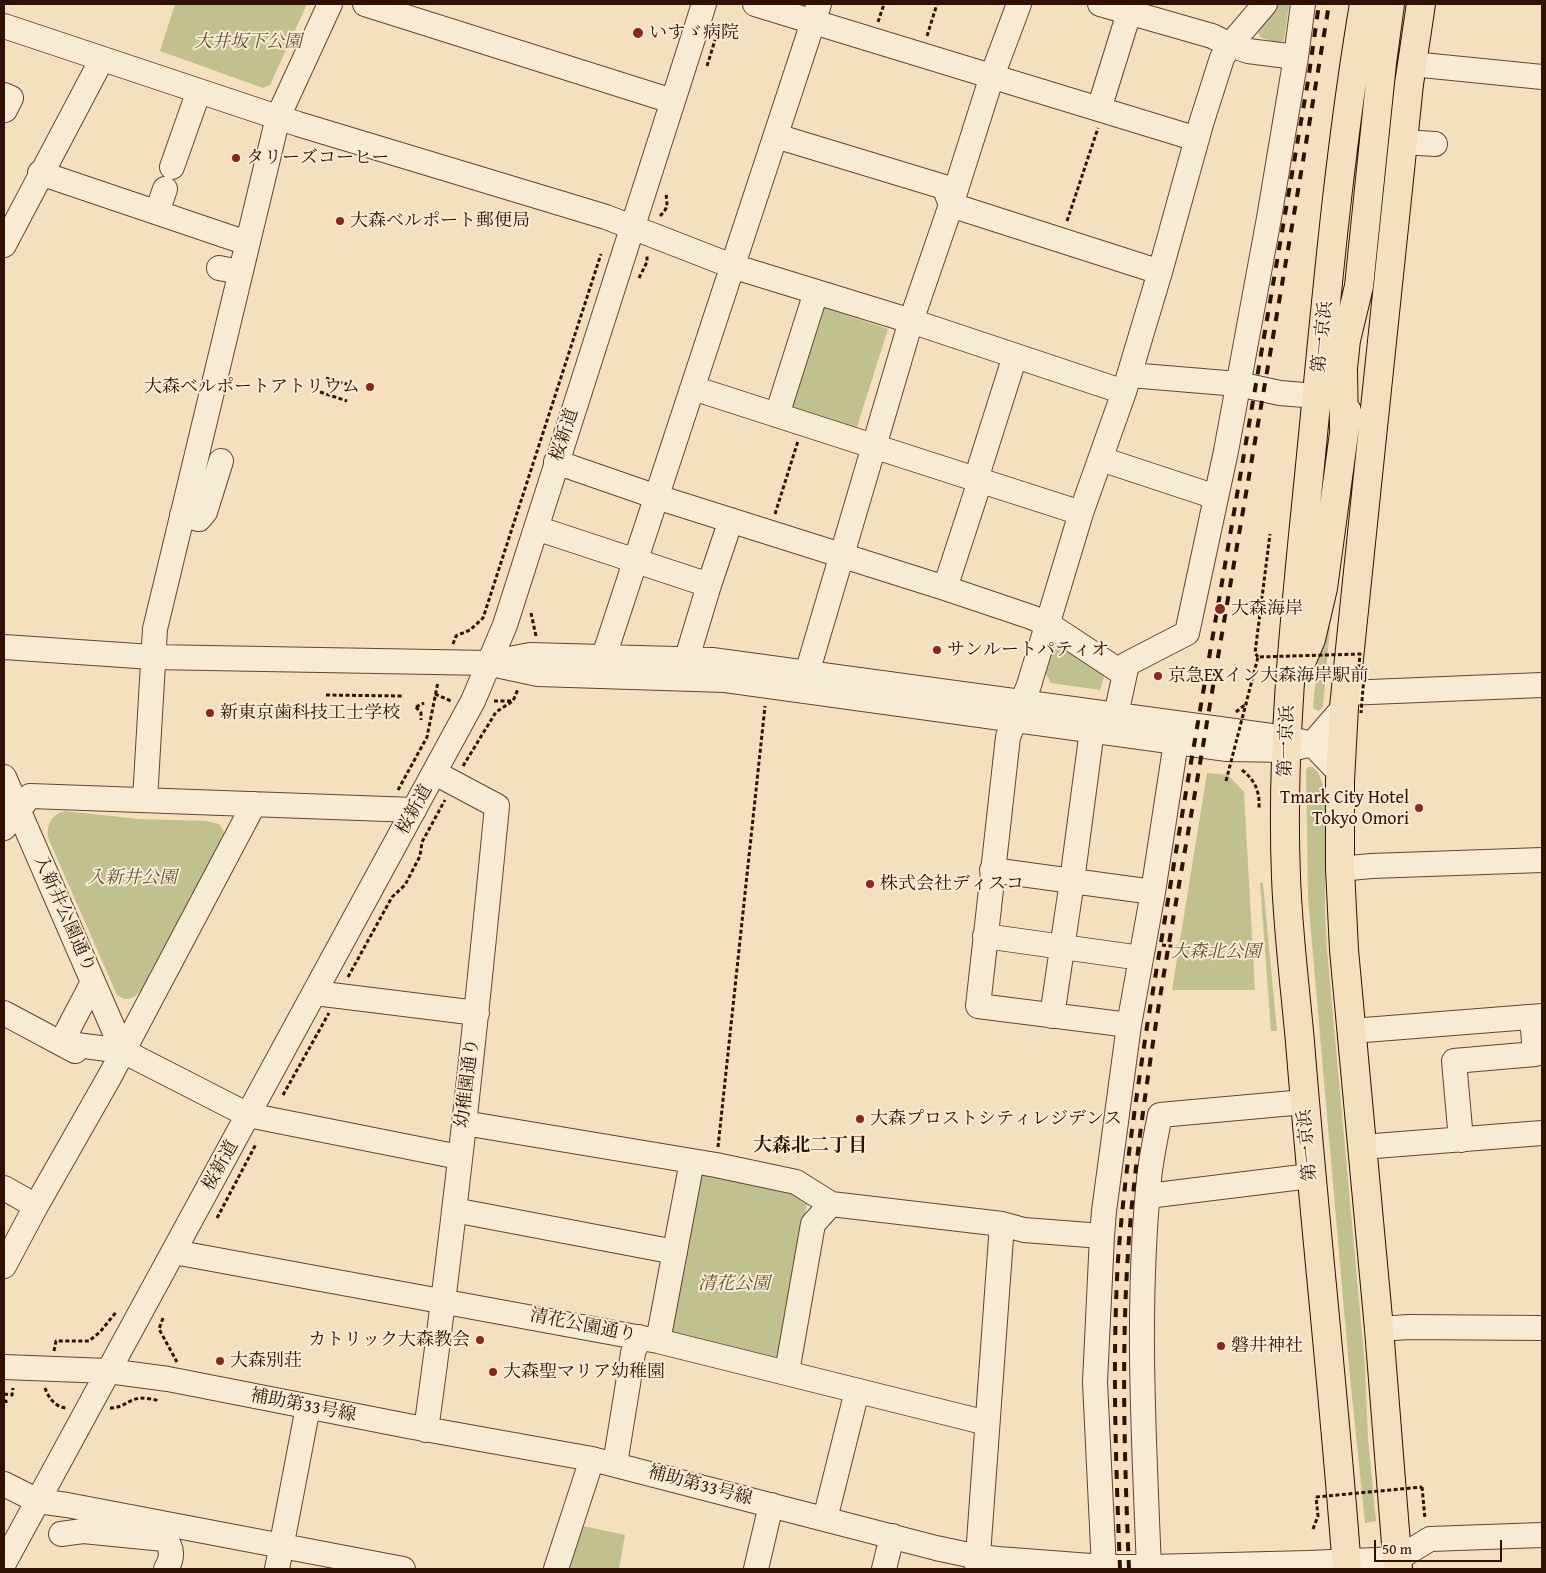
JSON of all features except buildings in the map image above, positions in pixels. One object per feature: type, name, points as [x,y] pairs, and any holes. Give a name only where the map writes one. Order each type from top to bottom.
[{"type":"highway","name":"第一京浜","points":[[1347,1565],[1310,1176],[1286,878],[1286,744],[1316,396],[1349,96],[1364,4]]},
{"type":"highway","points":[[1289,692],[1311,639],[1318,616],[1344,428],[1355,369],[1359,286],[1382,63],[1390,4]]},
{"type":"highway","points":[[1398,1564],[1379,1329],[1344,950],[1340,869],[1340,773],[1350,705],[1403,142],[1421,4]]},
{"type":"street","points":[[145,800],[155,629],[182,515],[230,270],[247,243],[278,117],[330,4]]},
{"type":"street","points":[[365,4],[672,101]]},
{"type":"street","name":"桜新道","points":[[4,1563],[315,993],[406,804],[435,773],[473,701],[505,625],[704,4]]},
{"type":"street","points":[[755,4],[816,13],[921,54],[1198,139]]},
{"type":"street","points":[[807,673],[911,321],[951,205],[992,76],[1019,4]]},
{"type":"street","points":[[1100,4],[1212,36],[1248,51],[1296,56]]},
{"type":"street","points":[[1129,1025],[978,1006],[1008,737],[1019,711],[1082,513],[1127,383],[1201,124],[1222,58],[1230,45],[1265,4]]},
{"type":"street","points":[[1116,715],[1127,664],[1187,633],[1238,384],[1296,56],[1303,4]]},
{"type":"street","points":[[604,656],[816,13]]},
{"type":"street","points":[[1101,110],[1129,13]]},
{"type":"street","points":[[4,26],[278,117],[606,217],[732,266],[911,321],[1015,356],[1127,383],[1238,384],[1280,393],[1316,396]]},
{"type":"street","points":[[4,245],[40,173],[102,58]]},
{"type":"street","points":[[1412,64],[1542,77]]},
{"type":"street","points":[[157,212],[196,99]]},
{"type":"street","points":[[776,136],[944,187],[951,205]]},
{"type":"street","points":[[1403,142],[1435,144]]},
{"type":"street","points":[[40,173],[247,243]]},
{"type":"street","points":[[951,205],[1160,272]]},
{"type":"street","points":[[776,415],[816,292]]},
{"type":"street","points":[[946,588],[978,487],[976,479],[1015,356]]},
{"type":"street","points":[[692,388],[1082,513]]},
{"type":"street","points":[[1101,459],[1216,497]]},
{"type":"street","points":[[182,515],[199,519],[205,512],[220,461]]},
{"type":"street","points":[[556,462],[656,497],[946,588],[1048,624],[1124,674]]},
{"type":"street","points":[[687,658],[731,520]]},
{"type":"street","points":[[536,528],[709,585]]},
{"type":"street","points":[[4,647],[152,657],[489,663],[538,674],[725,680],[1019,711],[1116,715],[1286,744]]},
{"type":"street","points":[[489,663],[530,654],[687,658],[749,664],[1019,711],[1092,730],[1226,749],[1286,744],[1312,744],[1350,705],[1542,685]]},
{"type":"street","points":[[1052,1016],[1092,730]]},
{"type":"street","points":[[1104,1568],[1095,1382],[1104,1211],[1129,1025],[1153,892],[1176,742]]},
{"type":"street","points":[[1312,744],[1340,773]]},
{"type":"street","name":"幼稚園通り","points":[[426,1430],[444,1300],[477,1013],[497,806],[435,773]]},
{"type":"street","name":"入新井公園通り","points":[[4,777],[123,1051]]},
{"type":"street","points":[[4,828],[30,796],[254,804],[406,804]]},
{"type":"street","points":[[4,1266],[112,1072],[254,804]]},
{"type":"street","points":[[1340,869],[1370,866],[1542,860]]},
{"type":"street","points":[[992,870],[1153,892]]},
{"type":"street","points":[[985,936],[1141,958]]},
{"type":"street","points":[[61,1043],[93,982]]},
{"type":"street","points":[[315,993],[477,1013]]},
{"type":"street","points":[[4,1013],[112,1072]]},
{"type":"street","points":[[1352,1031],[1537,1017],[1535,1054],[1454,1061],[1460,1140]]},
{"type":"street","points":[[61,1043],[113,1026],[140,1020]]},
{"type":"street","points":[[61,1043],[123,1051],[248,1116],[459,1157]]},
{"type":"street","points":[[1149,1568],[1141,1368],[1149,1178],[1160,1115],[1304,1102]]},
{"type":"street","points":[[464,1123],[716,1165],[796,1182],[831,1204],[1002,1224],[1024,1230],[1102,1236]]},
{"type":"street","points":[[1362,1147],[1542,1133]]},
{"type":"street","points":[[615,1464],[633,1354],[648,1339],[675,1252],[692,1161]]},
{"type":"street","points":[[1148,1196],[1310,1176]]},
{"type":"street","points":[[4,1188],[36,1206]]},
{"type":"street","points":[[787,1372],[813,1224],[831,1204]]},
{"type":"street","points":[[454,1210],[675,1252]]},
{"type":"street","points":[[977,1563],[1002,1224]]},
{"type":"street","name":"清花公園通り","points":[[174,1252],[444,1300],[648,1339],[987,1423]]},
{"type":"street","points":[[1379,1329],[1409,1327],[1542,1328]]},
{"type":"street","name":"補助第33号線","points":[[8,1377],[108,1372],[168,1379],[426,1430],[592,1459],[892,1536],[977,1563],[1104,1568],[1398,1564]]},
{"type":"street","points":[[825,1519],[857,1390]]},
{"type":"street","points":[[276,1569],[308,1407]]},
{"type":"street","points":[[556,1569],[592,1459]]},
{"type":"street","points":[[4,1484],[38,1501],[403,1569]]},
{"type":"street","points":[[756,1569],[771,1505]]},
{"type":"street","points":[[61,1534],[83,1531],[164,1539],[169,1544],[171,1557],[166,1569]]},
{"type":"street","points":[[1398,1564],[1430,1539],[1542,1535]]},
{"type":"street","points":[[147,1536],[156,1548],[157,1558],[154,1569]]},
{"type":"street","points":[[884,1569],[892,1536]]},
{"type":"path","points":[[921,54],[937,4]]},
{"type":"path","points":[[1060,240],[1101,110]]},
{"type":"path","points":[[666,211],[668,204]]},
{"type":"path","points":[[456,636],[470,630],[483,618],[598,260],[604,248]]},
{"type":"path","points":[[644,269],[648,258]]},
{"type":"path","points":[[326,378],[353,386]]},
{"type":"path","points":[[320,392],[347,401]]},
{"type":"path","points":[[769,532],[803,424]]},
{"type":"path","points":[[1226,781],[1234,766],[1258,657],[1255,652],[1270,534]]},
{"type":"path","points":[[531,614],[536,637]]},
{"type":"path","points":[[1258,657],[1360,654],[1358,676],[1364,676],[1350,705]]},
{"type":"path","points":[[406,804],[398,789],[427,737],[437,684]]},
{"type":"path","points":[[716,1165],[767,685]]},
{"type":"path","points":[[464,764],[496,712],[513,701],[518,686]]},
{"type":"path","points":[[435,694],[451,702]]},
{"type":"path","points":[[326,695],[402,696]]},
{"type":"path","points":[[495,701],[513,701]]},
{"type":"path","points":[[420,720],[421,713],[415,708],[424,703]]},
{"type":"path","points":[[1234,766],[1247,774],[1254,782],[1258,793],[1259,808]]},
{"type":"path","points":[[392,897],[404,885],[420,856],[422,842],[447,796]]},
{"type":"path","points":[[165,1313],[159,1329],[177,1362]]},
{"type":"path","points":[[54,1351],[56,1341],[89,1341],[100,1332],[109,1319]]},
{"type":"path","points":[[4,1394],[12,1395],[8,1377]]},
{"type":"path","points":[[48,1397],[61,1408]]},
{"type":"path","points":[[120,1408],[126,1403],[140,1398],[156,1400]]},
{"type":"path","points":[[1313,1529],[1318,1516],[1316,1497],[1422,1487],[1425,1519]]},
{"type":"green space","name":"大井坂下公園","points":[[175,4],[307,4],[270,85],[263,88],[160,51]]},
{"type":"green space","points":[[1278,4],[1289,4],[1284,41],[1276,43],[1260,37],[1257,27]]},
{"type":"green space","points":[[823,307],[888,329],[856,430],[792,409]]},
{"type":"green space","points":[[1327,625],[1330,626],[1323,707],[1319,711],[1313,707],[1317,665]]},
{"type":"green space","points":[[1062,647],[1105,674],[1100,690],[1051,683],[1045,672],[1052,653]]},
{"type":"green space","points":[[1308,767],[1312,767],[1318,772],[1325,791],[1325,911],[1327,949],[1365,1366],[1368,1439],[1376,1521],[1365,1523],[1349,1367],[1308,898],[1306,770]]},
{"type":"green space","name":"大森北公園","points":[[1207,773],[1228,775],[1244,792],[1255,990],[1172,990]]},
{"type":"green space","name":"入新井公園","points":[[65,811],[139,819],[205,821],[219,824],[225,833],[141,990],[130,998],[124,999],[117,995],[49,840],[48,830],[50,822],[56,815]]},
{"type":"green space","points":[[1260,883],[1263,883],[1277,1031],[1271,1031]]},
{"type":"green space","name":"清花公園","points":[[697,1173],[792,1190],[807,1203],[779,1361],[667,1334]]},
{"type":"green space","points":[[578,1525],[625,1535],[619,1569],[566,1569]]},
{"type":"railway","points":[[1120,1569],[1115,1337],[1118,1260],[1131,1139],[1148,1020],[1308,81],[1319,4]]},
{"type":"railway","points":[[1129,1569],[1124,1341],[1128,1249],[1146,1088],[1164,972],[1329,4]]},
{"type":"place","name":"いすゞ病院","points":[[638,33]]},
{"type":"place","name":"タリーズコーヒー","points":[[236,158]]},
{"type":"place","name":"大森ベルポート郵便局","points":[[340,221]]},
{"type":"place","name":"大森ベルポートアトリウム","points":[[370,387]]},
{"type":"place","name":"大森海岸","points":[[1220,609]]},
{"type":"place","name":"サンルートパティオ","points":[[937,650]]},
{"type":"place","name":"京急EXイン大森海岸駅前","points":[[1158,676]]},
{"type":"place","name":"新東京歯科技工士学校","points":[[210,713]]},
{"type":"place","name":"Tmark City Hotel Tokyo Omori","points":[[1419,808]]},
{"type":"place","name":"株式会社ディスコ","points":[[870,884]]},
{"type":"place","name":"大森プロストシティレジデンス","points":[[860,1119]]},
{"type":"place","name":"カトリック大森教会","points":[[480,1340]]},
{"type":"place","name":"磐井神社","points":[[1221,1346]]},
{"type":"place","name":"大森別荘","points":[[220,1361]]},
{"type":"place","name":"大森聖マリア幼稚園","points":[[493,1372]]},
{"type":"district","name":"大森北二丁目","points":[[810,1146]]}]
